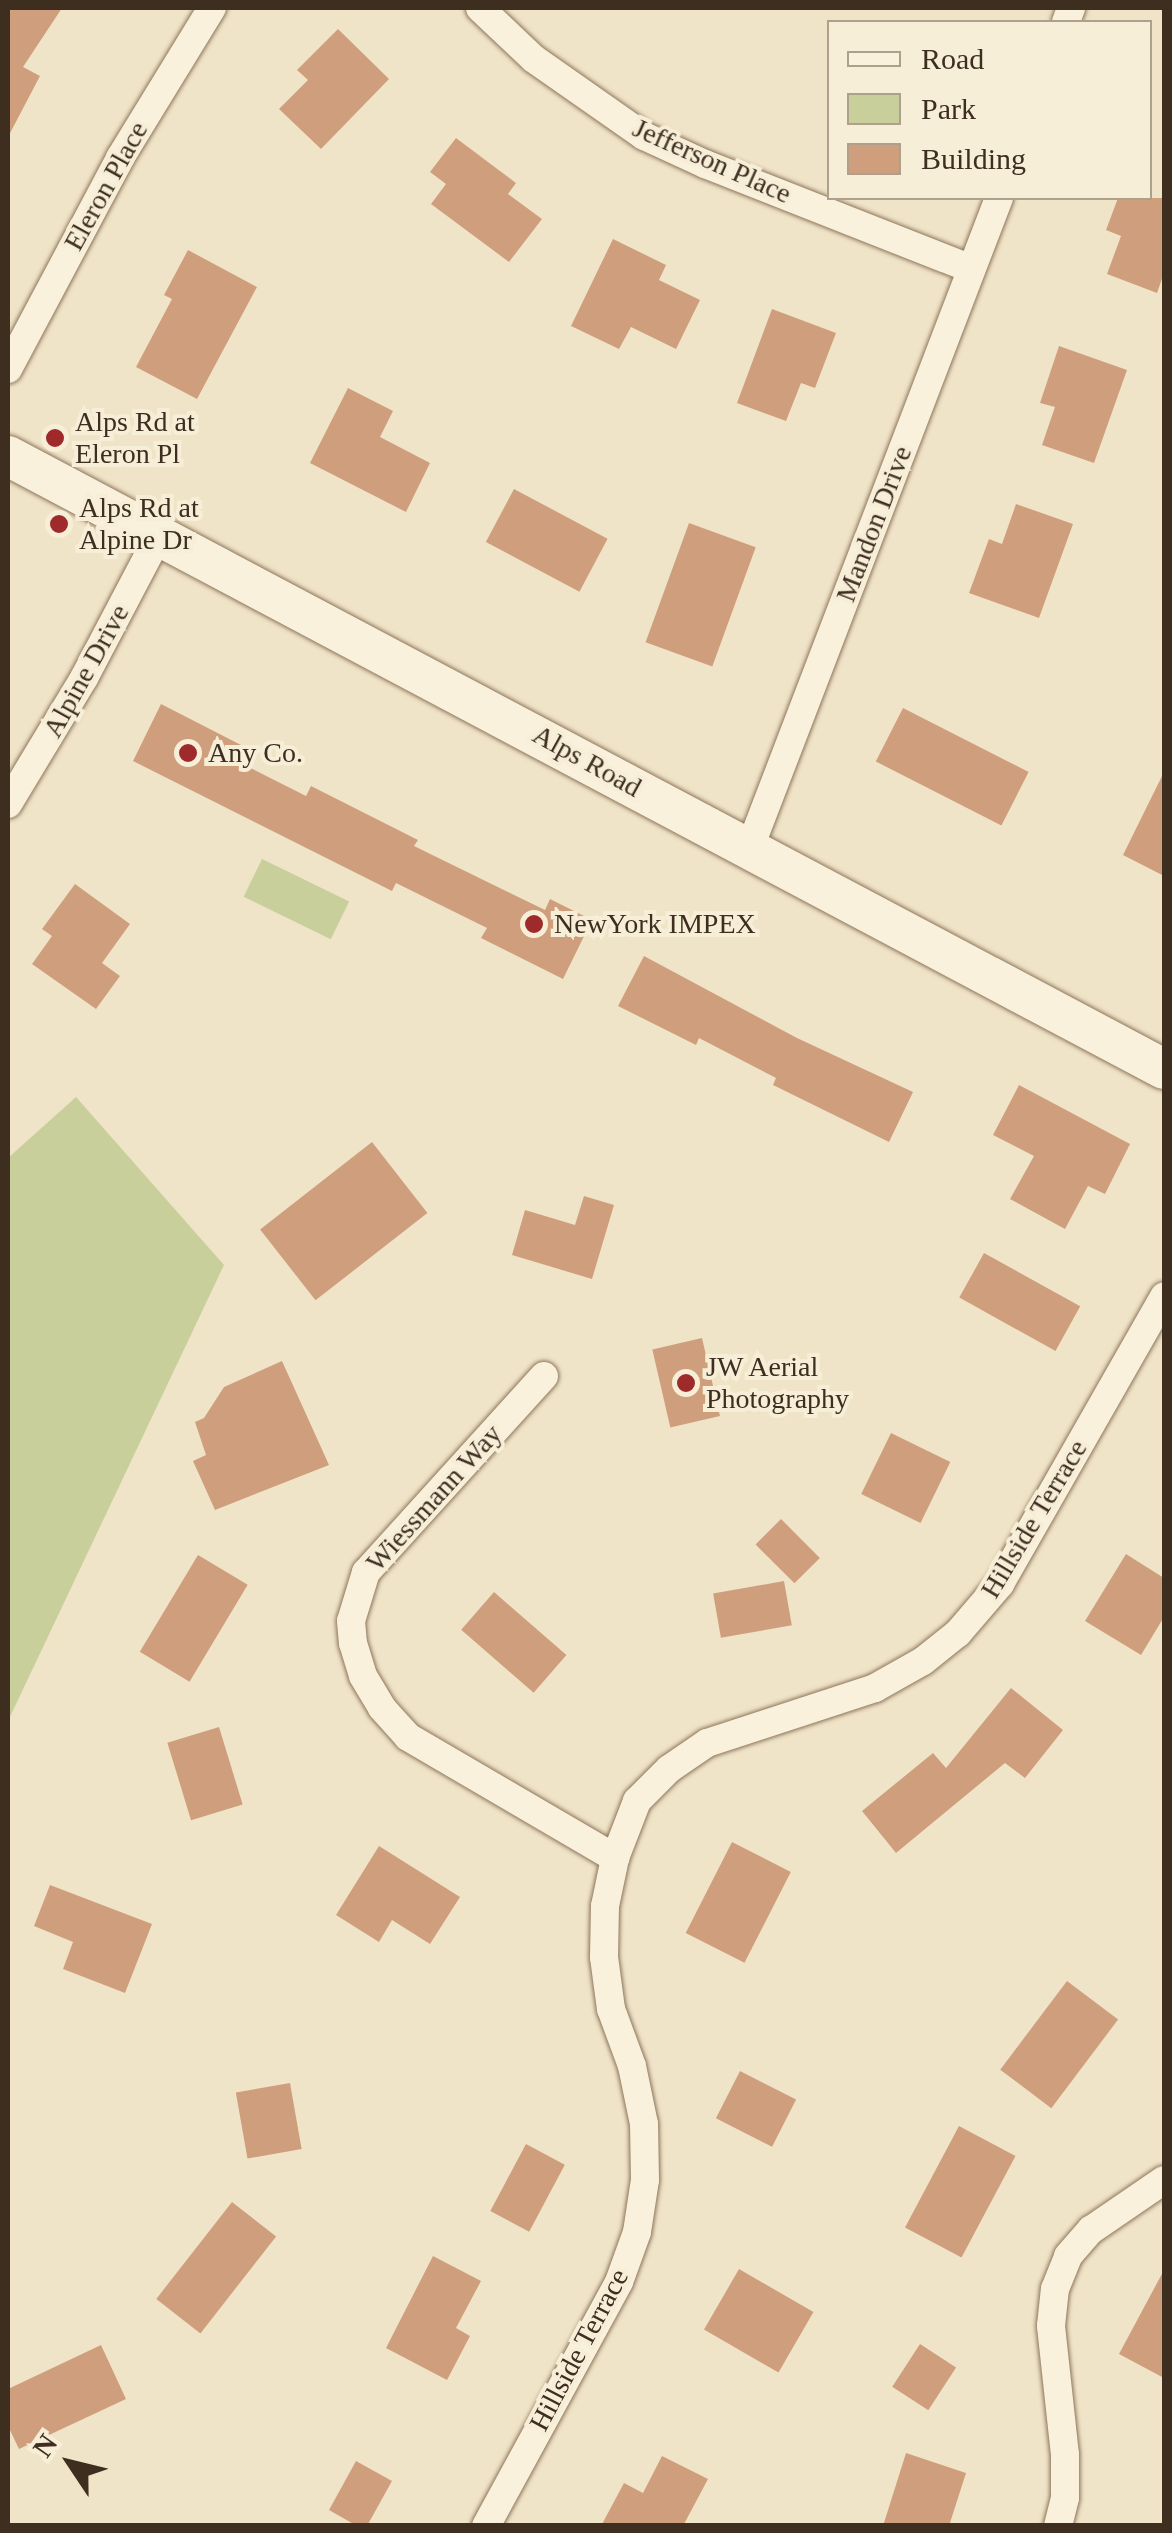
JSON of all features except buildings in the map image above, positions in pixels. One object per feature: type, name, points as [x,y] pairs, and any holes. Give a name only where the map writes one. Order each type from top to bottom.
[{"type":"main road","name":"Alps Road","points":[[8,456],[1164,1069]]},
{"type":"street","name":"Eleron Place","points":[[8,369],[120,158],[212,8]]},
{"type":"street","name":"Jefferson Place","points":[[480,8],[534,59],[644,136],[704,164],[971,269]]},
{"type":"street","name":"Mandon Drive","points":[[749,850],[997,200]]},
{"type":"street","name":"Alpine Drive","points":[[8,804],[84,678],[158,534]]},
{"type":"street","name":"Hillside Terrace","points":[[486,2526],[619,2282],[637,2232],[646,2180],[644,2124],[632,2066],[612,2010],[604,1957],[605,1906],[615,1858],[637,1801],[669,1769],[707,1743],[876,1688],[923,1661],[958,1633],[1000,1584],[1164,1296]]},
{"type":"street","name":"Wiessmann Way","points":[[544,1376],[366,1572],[350,1621],[352,1642],[372,1692],[408,1737],[615,1858]]},
{"type":"street","points":[[1058,2526],[1064,2498],[1065,2455],[1051,2326],[1054,2289],[1068,2256],[1091,2230],[1164,2180]]},
{"type":"green space","points":[[262,859],[349,902],[331,939],[244,897]]},
{"type":"green space","points":[[76,1097],[224,1265],[8,1721],[8,1158]]},
{"type":"place","name":"Alps Rd at Eleron Pl","points":[[55,438]]},
{"type":"place","name":"Alps Rd at Alpine Dr","points":[[59,524]]},
{"type":"place","name":"Any Co.","points":[[188,753]]},
{"type":"place","name":"NewYork IMPEX","points":[[534,924]]},
{"type":"place","name":"JW Aerial Photography","points":[[686,1383]]}]
